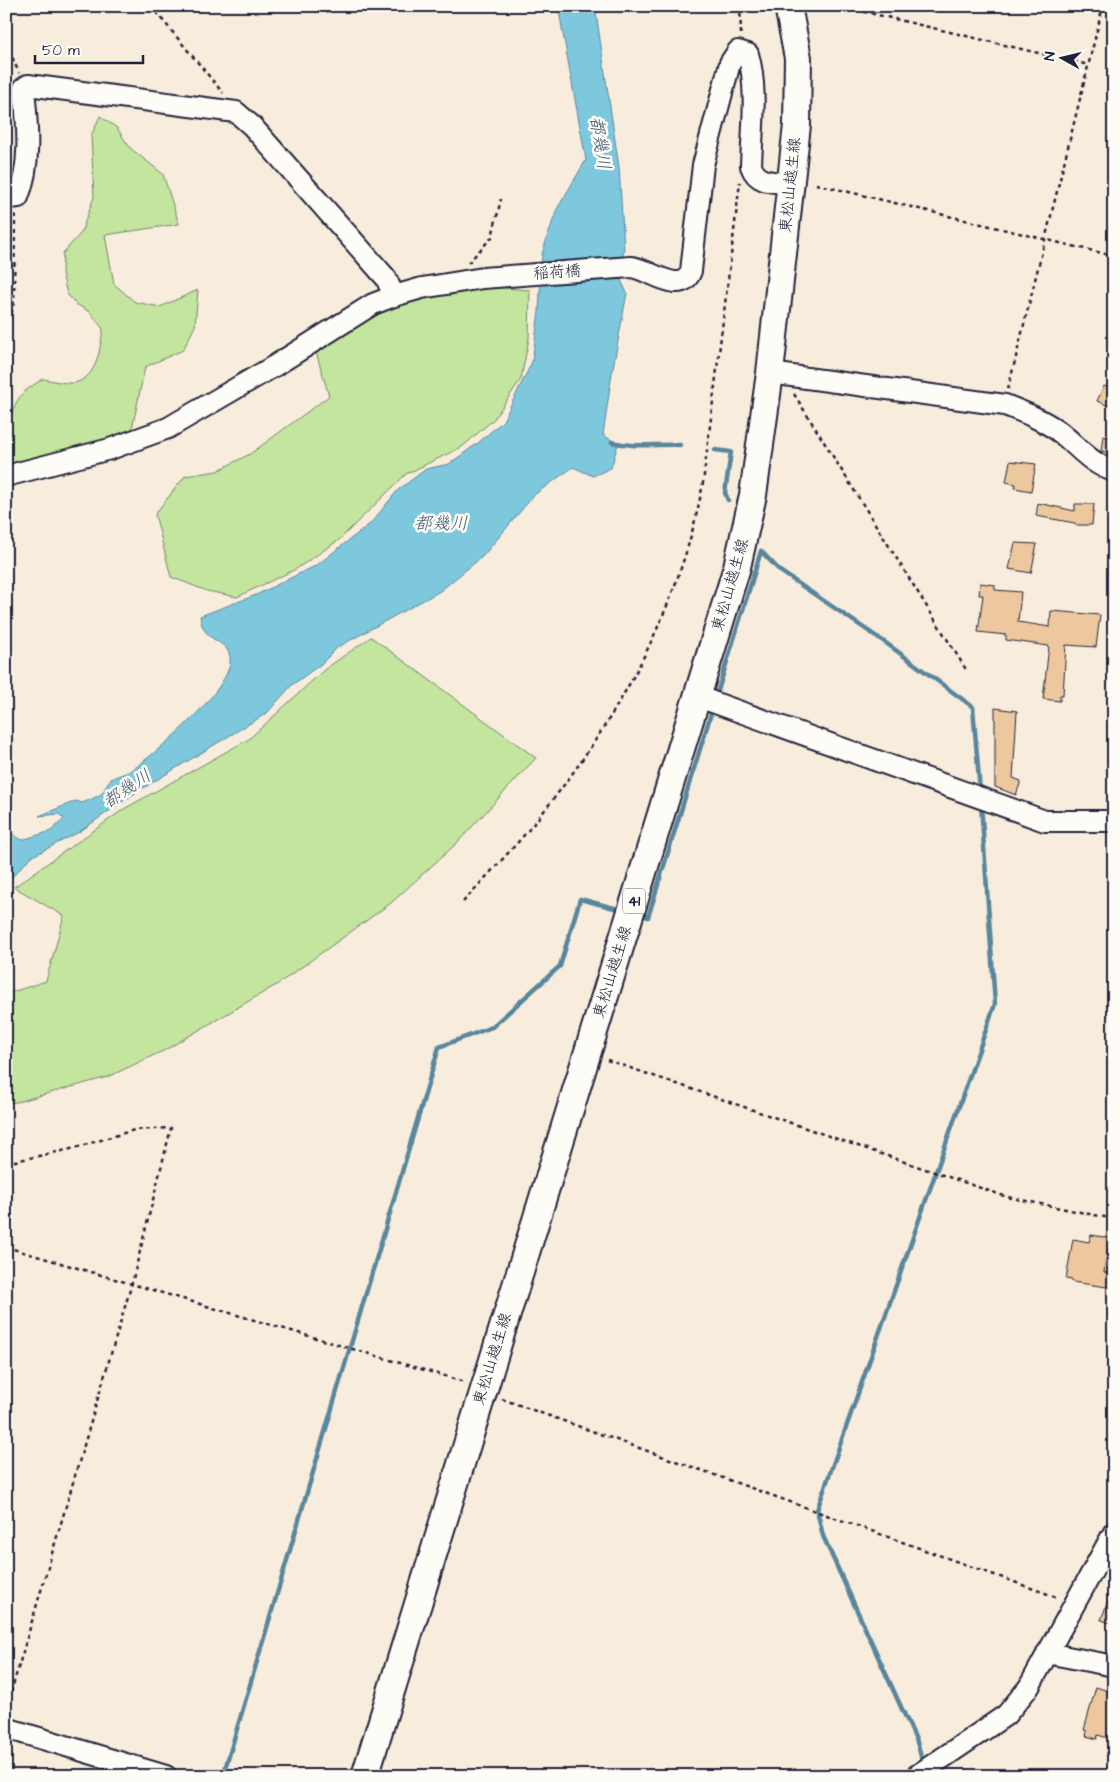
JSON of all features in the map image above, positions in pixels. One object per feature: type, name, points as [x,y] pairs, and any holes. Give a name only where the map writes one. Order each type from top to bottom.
[{"type":"main road","name":"東松山越生線","points":[[365,1776],[737,567],[779,375],[803,184],[797,125],[798,58],[788,6]]},
{"type":"street","points":[[741,51],[748,54],[752,88],[751,166],[754,173],[762,180],[803,184]]},
{"type":"street","name":"稲荷橋","points":[[6,476],[110,449],[168,428],[276,365],[373,304],[394,296],[450,283],[483,278],[631,267],[649,271],[677,283],[682,283],[688,278],[703,165],[730,63],[735,53],[741,51]]},
{"type":"street","points":[[10,197],[20,192],[26,157],[27,133],[24,88],[30,84],[236,112],[252,126],[386,278],[394,296]]},
{"type":"street","points":[[779,375],[1005,405],[1038,418],[1058,431],[1096,463],[1114,471]]},
{"type":"street","points":[[696,696],[1045,821],[1114,821]]},
{"type":"street","points":[[916,1776],[1006,1714],[1029,1687],[1114,1532]]},
{"type":"street","points":[[1047,1654],[1114,1666]]},
{"type":"street","points":[[6,1728],[166,1776]]},
{"type":"path","points":[[151,6],[234,105],[236,112]]},
{"type":"path","points":[[740,6],[741,51]]},
{"type":"path","points":[[840,6],[1089,65]]},
{"type":"path","points":[[1005,405],[1103,6]]},
{"type":"path","points":[[6,44],[24,88]]},
{"type":"path","points":[[6,110],[9,124]]},
{"type":"path","points":[[464,902],[543,812],[586,755],[632,680],[669,606],[695,525],[703,483],[715,398],[740,174]]},
{"type":"path","points":[[803,184],[1114,256]]},
{"type":"path","points":[[6,337],[14,302],[10,197]]},
{"type":"path","points":[[450,283],[492,237],[501,199]]},
{"type":"path","points":[[779,375],[792,390],[967,671]]},
{"type":"path","points":[[586,1053],[1007,1197],[1114,1219]]},
{"type":"path","points":[[6,1163],[71,1149],[134,1130],[171,1128],[132,1283],[6,1709]]},
{"type":"path","points":[[6,1247],[468,1382],[494,1396],[1074,1603]]},
{"type":"green space","points":[[100,116],[117,128],[130,148],[163,174],[179,224],[105,235],[114,284],[135,302],[160,307],[198,290],[195,326],[183,350],[145,367],[132,429],[96,445],[6,466],[10,418],[17,401],[23,393],[42,379],[70,383],[82,380],[93,369],[99,353],[103,329],[90,312],[76,304],[67,294],[62,273],[63,253],[81,233],[94,197],[91,136]]},
{"type":"green space","points":[[478,286],[530,290],[529,338],[521,379],[494,419],[462,447],[406,474],[339,540],[296,569],[237,597],[207,591],[171,577],[155,514],[185,476],[217,471],[250,454],[329,396],[316,352],[369,318],[430,292]]},
{"type":"green space","points":[[371,637],[536,758],[457,843],[391,903],[278,984],[165,1050],[108,1077],[17,1102],[6,1103],[6,994],[46,981],[64,916],[14,887],[124,809],[249,739],[325,669]]},
{"type":"water","name":"都幾川","points":[[558,6],[595,6],[619,167],[624,249],[619,276],[627,293],[603,435],[618,444],[611,468],[593,476],[573,467],[534,495],[483,556],[440,591],[338,647],[321,664],[292,685],[267,713],[135,793],[79,832],[31,857],[12,877],[6,879],[6,830],[22,840],[51,831],[64,819],[59,814],[39,816],[76,801],[82,803],[101,794],[111,779],[132,770],[175,735],[208,701],[220,685],[228,670],[230,657],[228,651],[206,632],[200,616],[256,595],[317,565],[371,523],[398,490],[426,469],[449,464],[478,443],[503,421],[532,362],[539,312],[542,254],[556,211],[586,160]]},
{"type":"building","points":[[1104,386],[1114,390],[1114,408],[1097,401]]},
{"type":"building","points":[[1103,436],[1114,438],[1114,454],[1101,451]]},
{"type":"building","points":[[1010,461],[1036,464],[1031,491],[1015,488],[1016,484],[1006,482]]},
{"type":"building","points":[[1038,503],[1075,511],[1075,504],[1094,504],[1092,525],[1075,525],[1075,523],[1036,516]]},
{"type":"building","points":[[1015,543],[1037,544],[1031,573],[1009,569]]},
{"type":"building","points":[[980,583],[995,585],[995,590],[1021,592],[1018,622],[1050,627],[1051,611],[1100,615],[1096,647],[1066,645],[1063,695],[1060,695],[1060,701],[1043,699],[1049,646],[1006,640],[1006,635],[978,632],[983,595],[979,595]]},
{"type":"building","points":[[995,708],[1017,711],[1013,778],[1021,781],[1016,795],[995,787]]},
{"type":"building","points":[[1091,1235],[1110,1238],[1104,1272],[1114,1274],[1114,1288],[1072,1282],[1072,1280],[1066,1279],[1073,1239],[1089,1242]]},
{"type":"building","points":[[1112,1589],[1114,1590],[1114,1624],[1101,1620]]},
{"type":"building","points":[[1096,1687],[1114,1693],[1114,1740],[1098,1735],[1097,1739],[1086,1736],[1087,1731],[1084,1730]]},
{"type":"waterway","points":[[612,442],[638,445],[680,445]]},
{"type":"waterway","points":[[715,450],[731,452],[725,493],[728,500]]},
{"type":"waterway","points":[[761,551],[780,571],[886,643],[973,707],[980,792]]},
{"type":"waterway","points":[[716,697],[761,551]]},
{"type":"waterway","points":[[639,914],[648,917],[713,707]]},
{"type":"waterway","points":[[923,1764],[917,1742],[823,1536],[817,1510],[995,1004],[981,804]]},
{"type":"waterway","points":[[223,1776],[439,1047],[492,1027],[560,966],[580,899],[622,910]]}]
